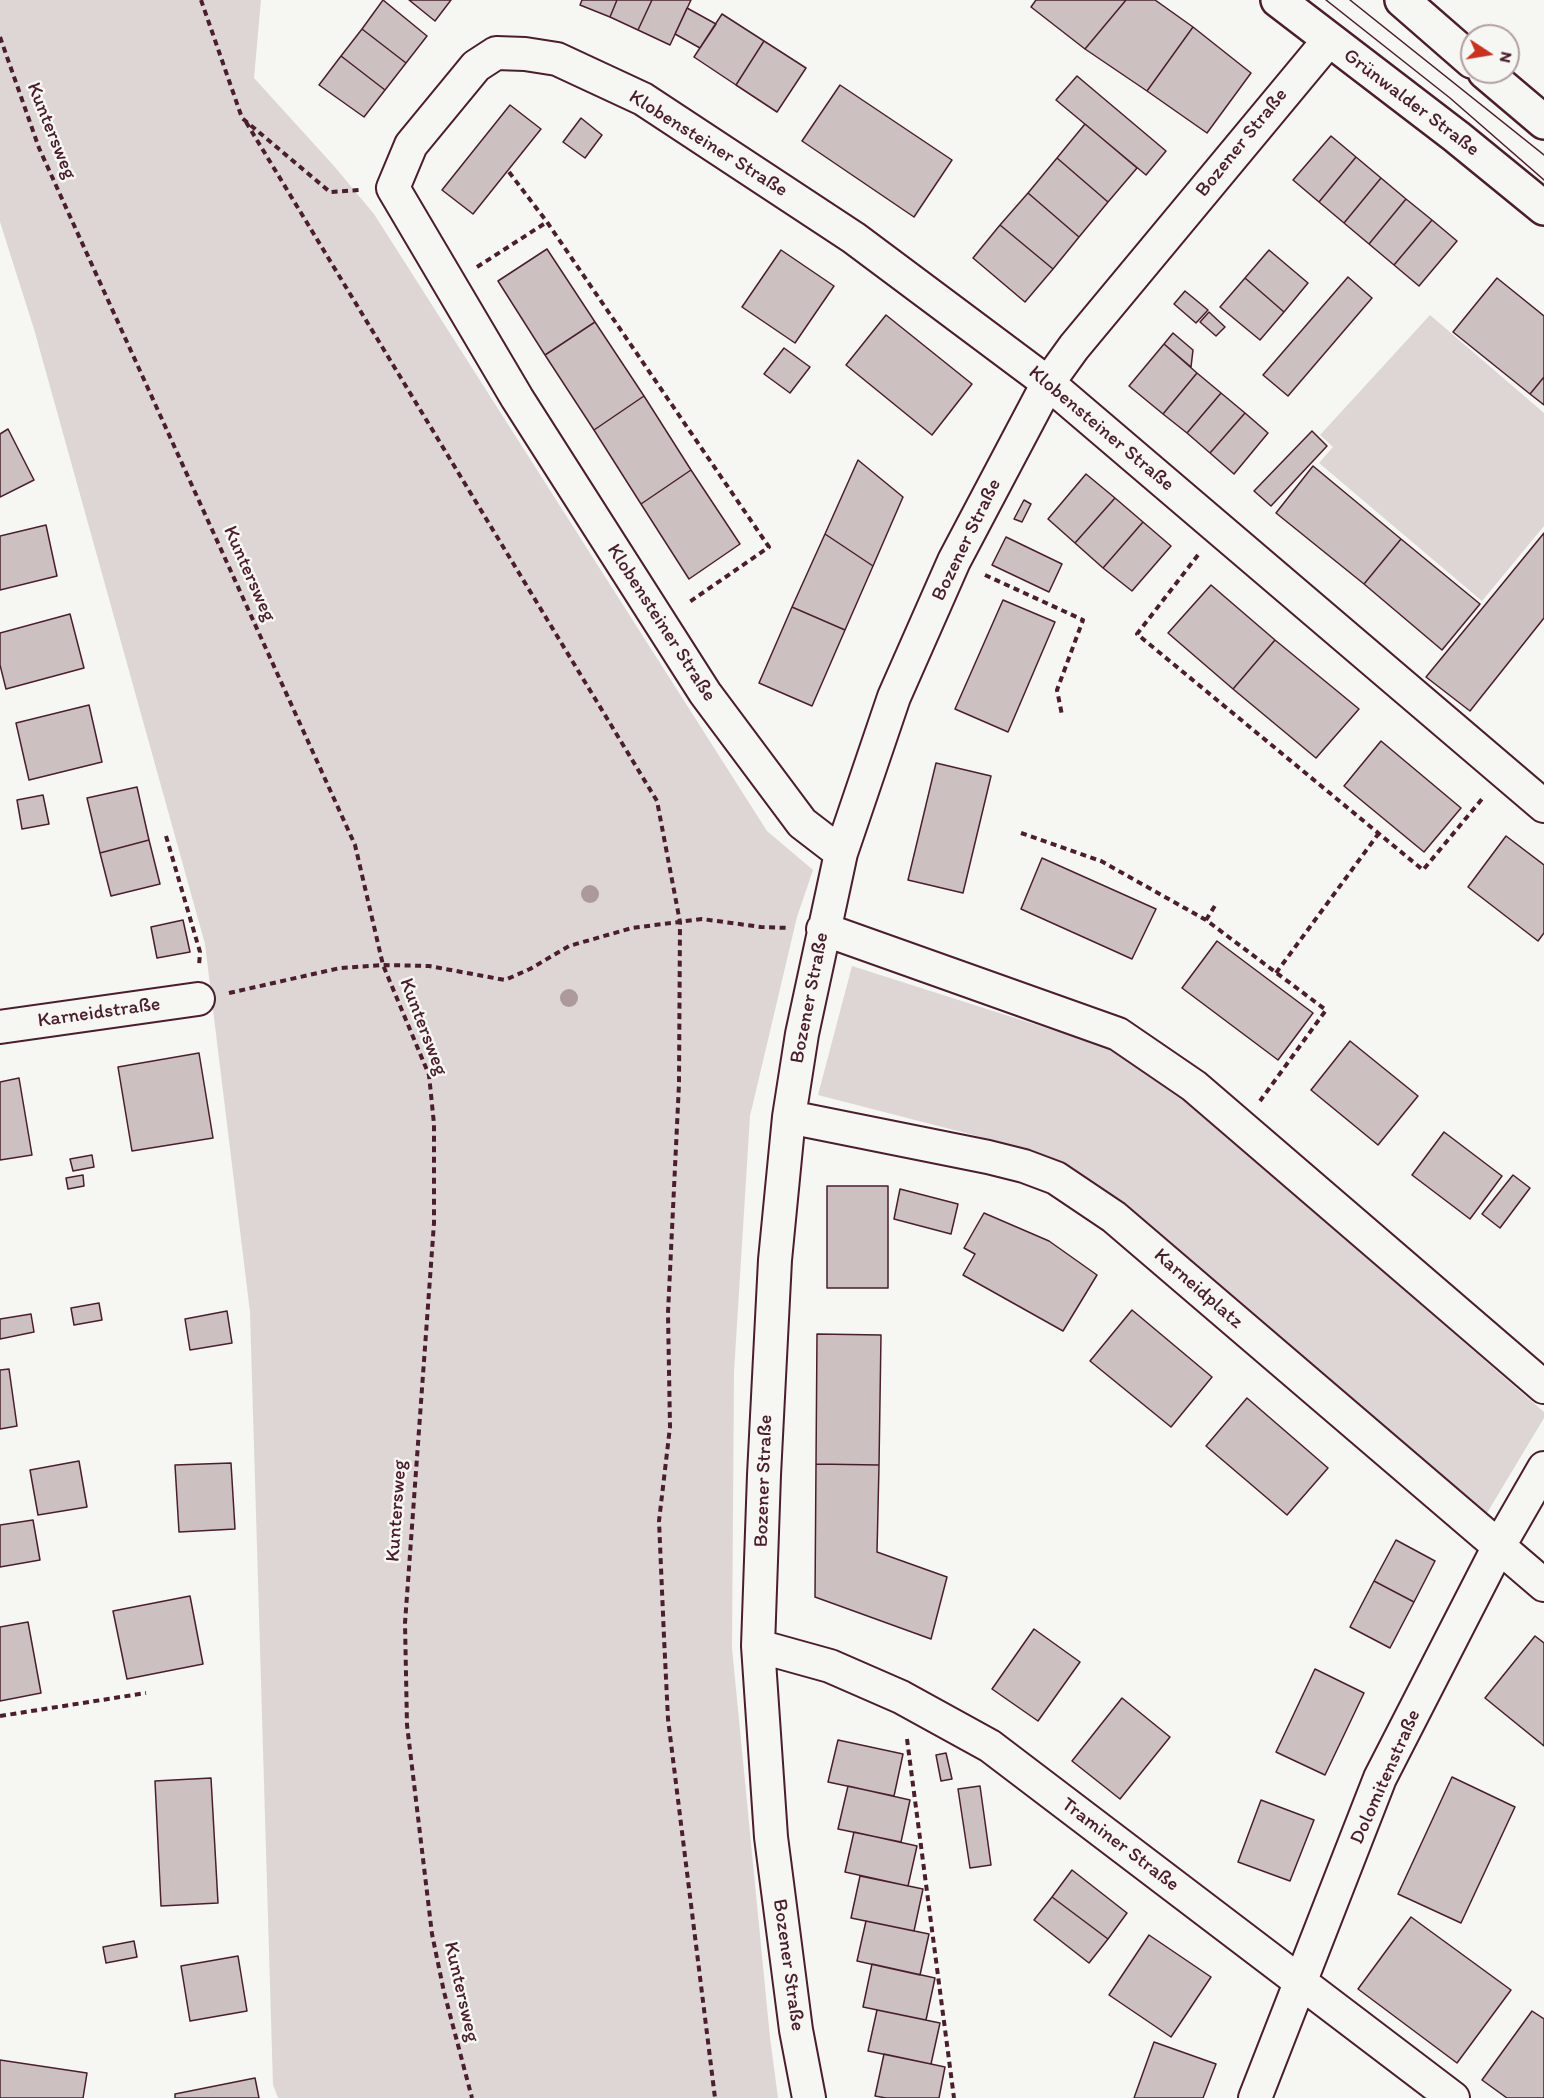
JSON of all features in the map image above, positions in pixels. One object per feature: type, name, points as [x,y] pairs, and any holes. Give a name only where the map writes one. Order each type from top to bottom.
[{"type":"main road","name":"Grünwalder Straße","points":[[1278,0],[1457,137],[1544,208]]},
{"type":"main road","points":[[1403,0],[1460,50]]},
{"type":"main road","points":[[1499,84],[1544,123]]},
{"type":"street","name":"Bozener Straße","points":[[808,2098],[796,2030],[771,1837],[758,1646],[775,1260],[789,1117],[802,1034],[841,853],[894,697],[954,561],[1048,383],[1074,347],[1329,40]]},
{"type":"street","name":"Klobensteiner Straße","points":[[841,853],[802,823],[705,693],[523,407],[393,188],[411,145],[476,66],[496,53],[558,59],[643,99],[854,238],[1048,383],[1544,806]]},
{"type":"street","points":[[824,929],[1118,1034],[1194,1086],[1544,1387]]},
{"type":"street","name":"Karneidstraße","points":[[0,1027],[198,999]]},
{"type":"street","name":"Karneidplatz","points":[[789,1117],[988,1157],[1024,1166],[1056,1178],[1114,1217],[1544,1585]]},
{"type":"street","name":"Dolomitenstraße","points":[[1255,2098],[1380,1778],[1499,1546],[1544,1468]]},
{"type":"street","name":"Traminer Straße","points":[[758,1646],[840,1671],[901,1697],[990,1746],[1453,2098]]},
{"type":"path","points":[[201,0],[242,118],[246,122],[330,192],[393,188]]},
{"type":"path","name":"Kuntersweg","points":[[0,37],[39,148],[355,845],[383,965],[429,1075],[434,1124],[433,1234],[405,1623],[407,1725],[432,1934],[444,1992],[472,2098]]},
{"type":"path","points":[[246,122],[657,801],[680,922],[679,1084],[668,1313],[670,1427],[659,1521],[668,1719],[715,2098]]},
{"type":"path","points":[[509,172],[547,222],[769,547],[661,623]]},
{"type":"path","points":[[450,285],[547,222]]},
{"type":"path","points":[[1218,528],[1137,634],[1424,870],[1504,772]]},
{"type":"path","points":[[985,575],[1083,620],[1057,690],[1062,715]]},
{"type":"path","points":[[1021,833],[1101,861],[1206,920],[1326,1010],[1242,1127]]},
{"type":"path","points":[[1276,973],[1379,833]]},
{"type":"path","points":[[166,836],[200,951],[198,999],[340,968],[383,965],[429,966],[505,980],[530,969],[569,946],[632,928],[680,922],[702,920],[761,927],[824,929]]},
{"type":"path","points":[[1206,920],[1216,904]]},
{"type":"path","points":[[0,1716],[146,1694]]},
{"type":"path","points":[[907,1739],[954,2098]]},
{"type":"shaded area","points":[[0,0],[261,0],[254,78],[374,214],[767,831],[813,870],[797,917],[750,1116],[734,1372],[732,1648],[770,2038],[778,2098],[278,2098],[273,2085],[250,1312],[205,944],[34,329],[0,222]]},
{"type":"shaded area","points":[[1430,315],[1544,413],[1544,526],[1482,601],[1319,463],[1333,447],[1320,435]]},
{"type":"shaded area","points":[[852,966],[1106,1047],[1192,1106],[1544,1412],[1544,1418],[1487,1513],[1115,1201],[1016,1146],[818,1095]]},
{"type":"building","points":[[383,0],[427,36],[406,63],[362,29]]},
{"type":"building","points":[[409,0],[451,0],[435,21]]},
{"type":"building","points":[[582,0],[617,0],[610,17],[580,5]]},
{"type":"building","points":[[617,0],[652,0],[638,30],[610,17]]},
{"type":"building","points":[[652,0],[691,0],[670,45],[638,30]]},
{"type":"building","points":[[1036,0],[1126,0],[1085,49],[1031,7]]},
{"type":"building","points":[[1126,0],[1155,0],[1193,27],[1147,91],[1085,49]]},
{"type":"building","points":[[687,8],[716,24],[700,48],[675,34]]},
{"type":"building","points":[[722,14],[764,41],[736,85],[694,57]]},
{"type":"building","points":[[1193,27],[1251,73],[1207,133],[1147,91]]},
{"type":"building","points":[[362,29],[406,63],[385,90],[341,56]]},
{"type":"building","points":[[764,41],[806,68],[777,112],[736,85]]},
{"type":"building","points":[[341,56],[385,90],[364,117],[319,85]]},
{"type":"building","points":[[1077,76],[1166,151],[1146,175],[1056,100]]},
{"type":"building","points":[[840,85],[952,160],[914,217],[802,141]]},
{"type":"building","points":[[510,105],[541,129],[473,214],[442,190]]},
{"type":"building","points":[[581,118],[602,135],[585,158],[563,142]]},
{"type":"building","points":[[1085,124],[1137,168],[1108,202],[1057,158]]},
{"type":"building","points":[[1331,136],[1356,157],[1319,202],[1293,180]]},
{"type":"building","points":[[1356,157],[1381,178],[1344,223],[1319,202]]},
{"type":"building","points":[[1057,158],[1108,202],[1079,237],[1028,193]]},
{"type":"building","points":[[1381,178],[1406,199],[1369,244],[1344,223]]},
{"type":"building","points":[[1028,193],[1079,237],[1053,269],[1000,225]]},
{"type":"building","points":[[1406,199],[1432,220],[1394,265],[1369,244]]},
{"type":"building","points":[[1432,220],[1457,241],[1419,286],[1394,265]]},
{"type":"building","points":[[1000,225],[1053,269],[1025,302],[973,258]]},
{"type":"building","points":[[547,249],[595,322],[545,355],[498,281]]},
{"type":"building","points":[[781,250],[834,286],[795,343],[742,307]]},
{"type":"building","points":[[1269,250],[1308,283],[1284,312],[1245,278]]},
{"type":"building","points":[[1348,277],[1372,298],[1288,396],[1263,375]]},
{"type":"building","points":[[1245,278],[1284,312],[1260,340],[1220,307]]},
{"type":"building","points":[[1497,278],[1544,316],[1544,377],[1530,394],[1453,332]]},
{"type":"building","points":[[1185,291],[1208,310],[1196,323],[1174,304]]},
{"type":"building","points":[[1209,312],[1225,327],[1216,336],[1200,322]]},
{"type":"building","points":[[886,315],[972,384],[932,435],[846,365]]},
{"type":"building","points":[[595,322],[644,396],[594,430],[545,355]]},
{"type":"building","points":[[1173,333],[1193,350],[1191,367],[1164,344]]},
{"type":"building","points":[[1164,344],[1197,373],[1163,414],[1129,386]]},
{"type":"building","points":[[784,348],[810,367],[790,393],[764,374]]},
{"type":"building","points":[[1197,373],[1221,393],[1187,433],[1163,414]]},
{"type":"building","points":[[1544,377],[1544,405],[1530,394]]},
{"type":"building","points":[[1221,393],[1245,413],[1210,453],[1187,433]]},
{"type":"building","points":[[644,396],[691,470],[641,504],[594,430]]},
{"type":"building","points":[[1245,413],[1268,433],[1234,474],[1210,453]]},
{"type":"building","points":[[8,429],[34,480],[0,497],[0,434]]},
{"type":"building","points":[[1312,431],[1327,446],[1271,506],[1254,491]]},
{"type":"building","points":[[858,460],[903,497],[873,566],[825,534]]},
{"type":"building","points":[[1313,466],[1401,539],[1364,584],[1276,513]]},
{"type":"building","points":[[691,470],[740,544],[689,579],[641,504]]},
{"type":"building","points":[[1086,474],[1115,498],[1075,543],[1048,519]]},
{"type":"building","points":[[1115,498],[1143,522],[1103,568],[1075,543]]},
{"type":"building","points":[[1024,500],[1031,504],[1022,522],[1014,519]]},
{"type":"building","points":[[1143,522],[1171,546],[1132,591],[1103,568]]},
{"type":"building","points":[[46,525],[57,576],[0,590],[0,536]]},
{"type":"building","points":[[1544,533],[1544,618],[1470,711],[1426,677]]},
{"type":"building","points":[[825,534],[873,566],[845,630],[792,607]]},
{"type":"building","points":[[1006,537],[1062,564],[1049,592],[992,565]]},
{"type":"building","points":[[1401,539],[1480,604],[1442,650],[1364,584]]},
{"type":"building","points":[[1211,585],[1275,640],[1233,689],[1168,633]]},
{"type":"building","points":[[1003,600],[1055,622],[1008,732],[955,709]]},
{"type":"building","points":[[792,607],[845,630],[812,706],[759,683]]},
{"type":"building","points":[[70,614],[84,668],[6,689],[0,665],[0,633]]},
{"type":"building","points":[[1275,640],[1359,709],[1316,758],[1233,689]]},
{"type":"building","points":[[89,705],[102,762],[29,780],[16,723]]},
{"type":"building","points":[[1381,741],[1461,808],[1424,852],[1344,786]]},
{"type":"building","points":[[936,763],[991,776],[963,893],[908,880]]},
{"type":"building","points":[[137,787],[149,840],[100,853],[87,798]]},
{"type":"building","points":[[43,795],[49,824],[22,829],[17,800]]},
{"type":"building","points":[[1506,836],[1544,865],[1544,933],[1538,941],[1468,887]]},
{"type":"building","points":[[149,840],[160,884],[111,896],[100,853]]},
{"type":"building","points":[[1042,858],[1156,909],[1132,959],[1021,909]]},
{"type":"building","points":[[183,920],[190,952],[157,958],[151,927]]},
{"type":"building","points":[[1217,941],[1313,1013],[1278,1060],[1182,988]]},
{"type":"building","points":[[1350,1041],[1418,1096],[1378,1145],[1311,1090]]},
{"type":"building","points":[[199,1053],[213,1138],[132,1151],[118,1067]]},
{"type":"building","points":[[19,1078],[32,1155],[0,1160],[0,1082]]},
{"type":"building","points":[[1444,1132],[1502,1176],[1470,1219],[1412,1175]]},
{"type":"building","points":[[92,1155],[94,1167],[73,1171],[70,1159]]},
{"type":"building","points":[[83,1175],[84,1186],[68,1189],[66,1178]]},
{"type":"building","points":[[1513,1175],[1530,1188],[1500,1228],[1482,1214]]},
{"type":"building","points":[[827,1186],[888,1186],[888,1288],[827,1288]]},
{"type":"building","points":[[900,1189],[958,1204],[951,1234],[894,1219]]},
{"type":"building","points":[[984,1213],[1049,1241],[1097,1275],[1063,1331],[963,1275],[975,1254],[964,1248]]},
{"type":"building","points":[[99,1303],[102,1320],[74,1325],[71,1308]]},
{"type":"building","points":[[1132,1310],[1212,1377],[1171,1427],[1090,1361]]},
{"type":"building","points":[[227,1311],[232,1343],[190,1350],[185,1319]]},
{"type":"building","points":[[31,1314],[34,1332],[0,1339],[0,1319]]},
{"type":"building","points":[[817,1334],[881,1335],[879,1465],[816,1464]]},
{"type":"building","points":[[9,1369],[17,1426],[0,1429],[0,1370]]},
{"type":"building","points":[[1247,1398],[1328,1468],[1287,1515],[1206,1446]]},
{"type":"building","points":[[79,1461],[87,1507],[38,1515],[30,1470]]},
{"type":"building","points":[[231,1463],[235,1529],[179,1532],[175,1465]]},
{"type":"building","points":[[816,1464],[879,1465],[877,1552],[947,1577],[931,1639],[815,1597]]},
{"type":"building","points":[[33,1520],[40,1560],[0,1567],[0,1525]]},
{"type":"building","points":[[1396,1540],[1435,1561],[1414,1602],[1374,1581]]},
{"type":"building","points":[[1374,1581],[1414,1602],[1390,1648],[1350,1627]]},
{"type":"building","points":[[190,1596],[203,1664],[127,1679],[113,1611]]},
{"type":"building","points":[[28,1622],[41,1693],[0,1701],[0,1627]]},
{"type":"building","points":[[1034,1629],[1080,1662],[1038,1721],[992,1689]]},
{"type":"building","points":[[1535,1636],[1544,1643],[1544,1746],[1485,1698]]},
{"type":"building","points":[[1315,1669],[1364,1693],[1325,1775],[1276,1752]]},
{"type":"building","points":[[1122,1698],[1170,1737],[1120,1799],[1072,1761]]},
{"type":"building","points":[[838,1740],[903,1754],[894,1796],[828,1782]]},
{"type":"building","points":[[946,1753],[952,1779],[941,1781],[936,1755]]},
{"type":"building","points":[[1452,1777],[1515,1807],[1461,1923],[1398,1894]]},
{"type":"building","points":[[211,1778],[218,1903],[161,1906],[155,1781]]},
{"type":"building","points":[[848,1786],[910,1800],[901,1842],[838,1829]]},
{"type":"building","points":[[980,1786],[991,1865],[970,1868],[958,1789]]},
{"type":"building","points":[[1261,1800],[1314,1820],[1290,1881],[1238,1862]]},
{"type":"building","points":[[854,1832],[917,1846],[908,1886],[845,1872]]},
{"type":"building","points":[[1072,1870],[1127,1913],[1108,1939],[1052,1897]]},
{"type":"building","points":[[860,1876],[923,1889],[914,1931],[851,1918]]},
{"type":"building","points":[[1052,1897],[1108,1939],[1089,1963],[1034,1920]]},
{"type":"building","points":[[1411,1917],[1511,1990],[1457,2063],[1358,1989]]},
{"type":"building","points":[[866,1921],[929,1934],[920,1975],[857,1961]]},
{"type":"building","points":[[1149,1935],[1211,1977],[1171,2037],[1109,1995]]},
{"type":"building","points":[[134,1941],[137,1957],[106,1963],[103,1947]]},
{"type":"building","points":[[238,1956],[247,2011],[190,2021],[181,1966]]},
{"type":"building","points":[[872,1964],[935,1978],[926,2020],[863,2007]]},
{"type":"building","points":[[877,2010],[940,2023],[931,2064],[868,2051]]},
{"type":"building","points":[[1532,2011],[1544,2019],[1544,2098],[1507,2098],[1482,2080]]},
{"type":"building","points":[[1154,2042],[1216,2064],[1203,2098],[1134,2098]]},
{"type":"building","points":[[884,2054],[945,2067],[939,2098],[875,2096]]},
{"type":"building","points":[[0,2060],[87,2073],[83,2098],[0,2098]]},
{"type":"building","points":[[255,2078],[259,2098],[175,2098],[175,2094]]},
{"type":"tram line","points":[[1326,0],[1450,98],[1544,180]]},
{"type":"tram line","points":[[1350,0],[1544,155]]}]
